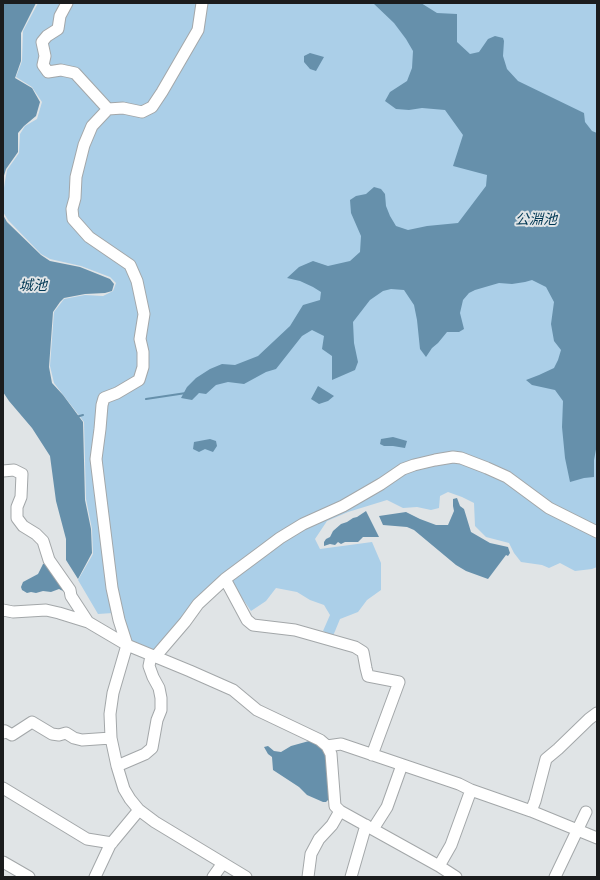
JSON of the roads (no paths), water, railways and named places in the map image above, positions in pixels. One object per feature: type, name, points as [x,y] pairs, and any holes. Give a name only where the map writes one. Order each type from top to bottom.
[{"type":"street","points":[[68,3],[60,16],[58,29],[47,36],[42,42],[45,56],[43,65],[48,72],[61,70],[75,72],[108,108],[123,108],[142,112],[152,107],[198,30],[202,3]]},
{"type":"street","points":[[108,108],[92,126],[84,145],[76,177],[75,198],[72,209],[73,219],[88,237],[130,265],[137,281],[144,314],[140,339],[144,367],[139,380],[117,393],[104,398],[96,459],[112,588],[118,620],[127,645],[113,693],[110,714],[110,738],[116,766],[124,789],[139,810],[155,822],[246,877]]},
{"type":"street","points":[[116,766],[145,754],[152,748],[157,720],[161,710],[161,698],[159,688],[149,666],[153,657],[185,622],[198,604],[225,579],[280,538],[303,524],[342,506],[381,484],[403,469],[435,460],[453,457],[461,458],[507,478],[549,508],[597,532]]},
{"type":"street","points":[[3,471],[14,470],[22,474],[21,497],[17,507],[17,518],[23,526],[36,534],[43,541],[49,560],[70,590],[71,596],[88,622]]},
{"type":"street","points":[[225,579],[247,620],[253,625],[295,630],[355,647],[363,652],[368,676],[399,682],[372,755]]},
{"type":"street","points":[[3,610],[13,612],[46,610],[88,622],[127,645],[233,690],[257,710],[320,740],[327,746],[331,754],[335,806],[340,811],[456,877]]},
{"type":"street","points":[[531,811],[546,759],[588,719],[597,713]]},
{"type":"street","points":[[3,733],[5,731],[12,735],[32,722],[52,734],[59,735],[66,733],[74,738],[82,740],[110,738]]},
{"type":"street","points":[[327,746],[341,744],[402,766],[459,784],[471,790],[531,811],[597,838]]},
{"type":"street","points":[[351,877],[369,827],[387,807],[402,766]]},
{"type":"street","points":[[3,788],[87,839],[112,843]]},
{"type":"street","points":[[438,866],[451,845],[471,790]]},
{"type":"street","points":[[95,877],[112,843],[139,810]]},
{"type":"street","points":[[308,877],[312,854],[320,839],[332,825],[340,811]]},
{"type":"street","points":[[555,877],[586,812]]},
{"type":"street","points":[[3,862],[29,877]]},
{"type":"street","points":[[213,877],[223,863]]},
{"type":"water","points":[[3,3],[36,3],[21,33],[21,61],[15,78],[32,88],[40,102],[36,116],[18,133],[18,152],[6,169],[3,179]]},
{"type":"water","name":"公淵池","points":[[373,3],[421,3],[437,13],[457,14],[457,42],[470,54],[479,52],[488,39],[495,36],[503,38],[503,56],[507,69],[518,81],[584,113],[585,122],[592,131],[597,133],[597,444],[594,460],[594,477],[570,482],[565,458],[562,427],[563,401],[555,390],[532,385],[526,380],[554,368],[561,350],[554,341],[551,324],[554,302],[546,287],[532,280],[512,284],[499,283],[469,293],[463,300],[460,313],[464,329],[459,332],[447,332],[426,357],[420,349],[414,305],[404,290],[391,289],[383,291],[370,300],[353,322],[354,343],[358,362],[355,370],[332,380],[332,356],[322,349],[324,336],[312,330],[302,336],[276,369],[266,372],[244,384],[228,382],[216,385],[206,394],[199,393],[192,400],[181,398],[187,387],[196,378],[210,369],[222,364],[235,365],[258,356],[290,326],[303,305],[320,300],[321,292],[300,281],[287,278],[299,267],[313,261],[328,266],[350,261],[360,252],[361,236],[351,213],[350,200],[356,196],[366,194],[374,187],[381,189],[385,194],[386,206],[396,226],[408,230],[427,226],[458,223],[486,186],[487,175],[453,166],[463,135],[445,110],[422,108],[409,110],[396,109],[385,101],[390,92],[407,81],[412,68],[413,51],[394,23]]},
{"type":"water","points":[[310,53],[324,57],[316,71],[310,69],[304,62],[304,56]]},
{"type":"water","name":"城池","points":[[3,215],[7,222],[41,255],[50,261],[80,267],[110,279],[114,284],[112,291],[105,293],[85,294],[64,298],[53,312],[49,367],[52,383],[83,422],[85,500],[91,529],[92,553],[78,579],[66,560],[66,539],[56,501],[50,456],[32,428],[3,392]]},
{"type":"water","points":[[318,386],[334,396],[328,401],[319,404],[311,399]]},
{"type":"water","points":[[393,437],[407,441],[405,448],[384,446],[380,444],[381,439]]},
{"type":"water","points":[[210,439],[216,441],[217,446],[213,452],[205,449],[199,452],[193,449],[194,442]]},
{"type":"water","points":[[457,498],[460,506],[464,509],[471,532],[490,543],[508,547],[510,553],[508,556],[506,555],[488,579],[466,571],[456,565],[414,530],[407,527],[383,525],[379,516],[406,512],[436,525],[448,525],[454,511],[453,499]]},
{"type":"water","points":[[366,511],[379,537],[363,537],[358,542],[345,542],[341,544],[338,542],[335,545],[330,544],[324,546],[326,539],[330,537],[333,531],[341,524]]},
{"type":"water","points":[[48,562],[65,592],[59,589],[51,592],[43,591],[27,593],[22,590],[21,587],[23,582],[38,574],[43,564]]},
{"type":"water","points":[[309,741],[326,749],[329,787],[328,800],[326,802],[307,795],[299,787],[273,770],[272,757],[268,754],[264,747],[268,746],[274,751],[281,752],[291,746]]},
{"type":"waterway","points":[[146,399],[186,393]]},
{"type":"waterway","points":[[76,417],[83,415]]}]
